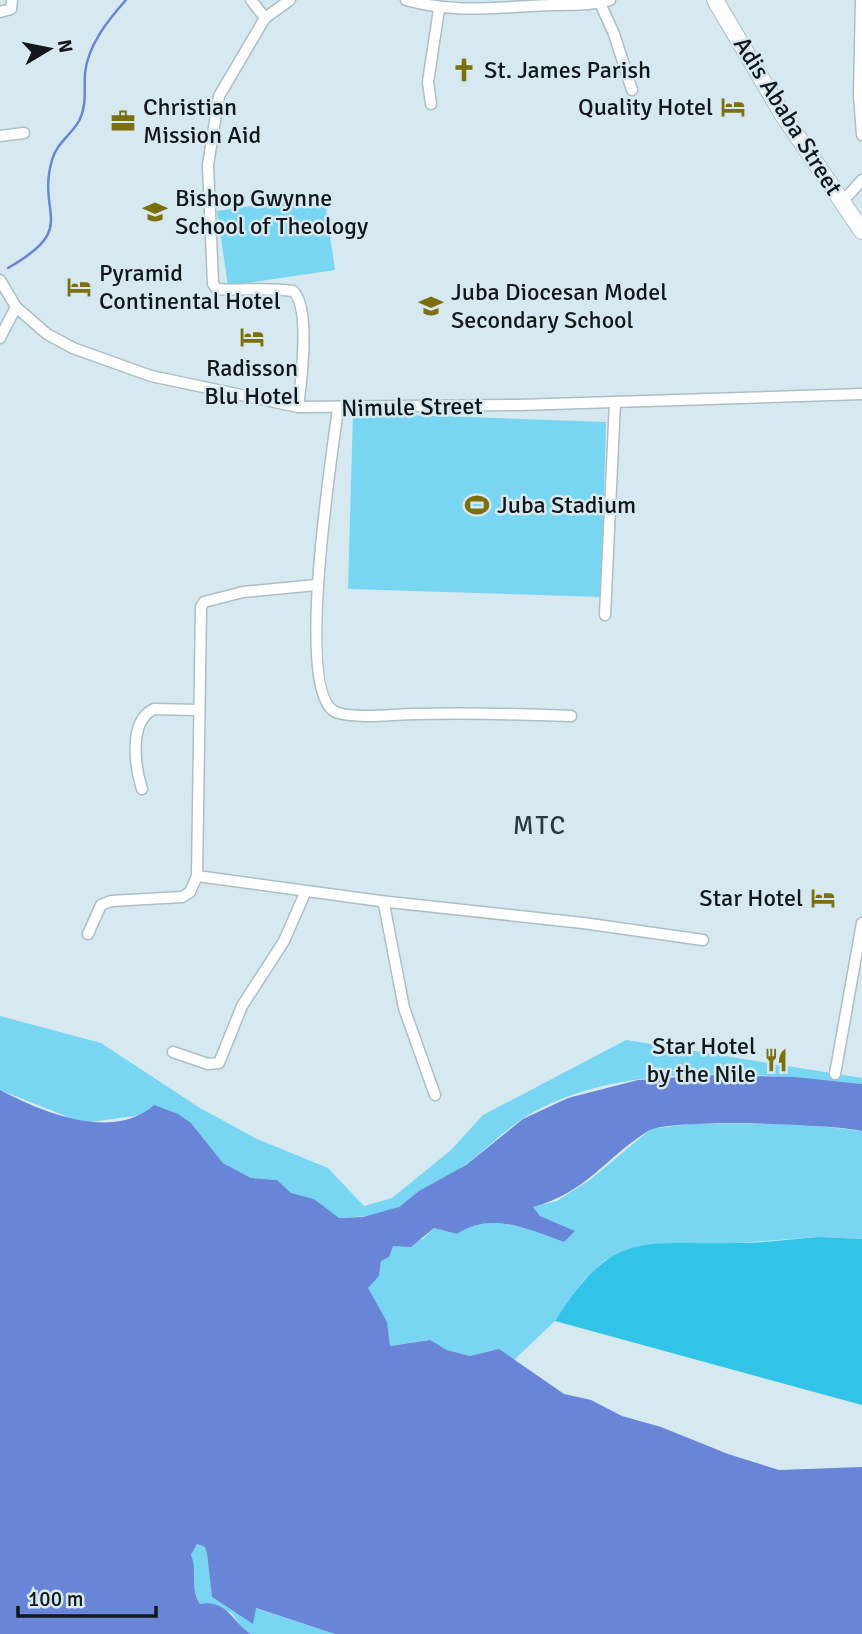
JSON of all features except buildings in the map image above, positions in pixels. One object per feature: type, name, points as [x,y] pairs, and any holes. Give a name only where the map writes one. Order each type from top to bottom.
[{"type":"street","points":[[0,12],[11,9],[12,0]]},
{"type":"street","points":[[251,0],[265,18]]},
{"type":"street","points":[[290,0],[265,18],[219,96],[208,165],[213,284],[217,289],[246,291],[272,288],[297,294],[302,329],[298,407]]},
{"type":"street","points":[[405,0],[439,9],[605,2],[632,90]]},
{"type":"street","name":"Adis Ababa Street","points":[[715,0],[783,115],[862,231]]},
{"type":"street","points":[[861,0],[862,135]]},
{"type":"street","points":[[431,104],[428,82],[439,9]]},
{"type":"street","points":[[0,136],[24,133]]},
{"type":"street","points":[[842,202],[862,180]]},
{"type":"street","name":"Nimule Street","points":[[0,280],[16,307],[47,334],[114,365],[151,376],[298,407],[615,402],[862,394]]},
{"type":"street","points":[[0,338],[16,307]]},
{"type":"street","points":[[605,615],[615,402]]},
{"type":"street","points":[[338,408],[316,585],[319,673],[323,699],[337,713],[572,716]]},
{"type":"street","points":[[88,934],[97,909],[105,902],[182,897],[190,892],[197,876],[197,710],[201,607],[204,602],[243,592],[316,585]]},
{"type":"street","points":[[142,789],[136,754],[143,719],[154,709],[197,710]]},
{"type":"street","points":[[197,876],[305,893],[571,921],[702,940]]},
{"type":"street","points":[[173,1052],[208,1064],[219,1063],[242,1006],[284,941],[305,893]]},
{"type":"street","points":[[380,901],[386,910],[404,1008],[435,1095]]},
{"type":"street","points":[[835,1074],[862,923]]},
{"type":"shaded area","points":[[324,195],[335,270],[228,286],[217,211]]},
{"type":"shaded area","name":"Juba Stadium","points":[[353,413],[606,422],[601,597],[348,589]]},
{"type":"shaded area","points":[[0,1016],[101,1043],[200,1108],[257,1139],[328,1168],[364,1206],[392,1198],[451,1150],[483,1115],[626,1040],[862,1078],[862,1084],[733,1074],[643,1079],[600,1087],[559,1100],[522,1119],[468,1163],[423,1189],[401,1206],[379,1214],[338,1218],[314,1199],[291,1193],[277,1180],[251,1178],[223,1163],[191,1123],[142,1115],[83,1123],[0,1090]]},
{"type":"shaded area","points":[[710,1075],[795,1077],[862,1084],[862,1131],[788,1124],[718,1123],[662,1127],[648,1131],[581,1184],[551,1201],[533,1207],[540,1216],[575,1231],[564,1242],[510,1224],[483,1224],[457,1234],[434,1228],[411,1247],[393,1246],[389,1257],[381,1261],[379,1276],[368,1288],[387,1322],[390,1346],[430,1340],[447,1350],[470,1356],[499,1349],[564,1394],[591,1400],[622,1416],[661,1427],[728,1454],[779,1470],[862,1467],[862,1634],[335,1634],[256,1608],[253,1624],[212,1597],[207,1554],[205,1547],[197,1544],[191,1555],[195,1591],[200,1604],[209,1603],[223,1608],[251,1634],[0,1634],[0,1090],[36,1107],[77,1120],[119,1121],[137,1116],[154,1105],[178,1114],[191,1123],[223,1163],[251,1178],[277,1180],[291,1193],[314,1199],[339,1218],[363,1217],[399,1207],[419,1191],[466,1165],[523,1119],[568,1098],[638,1080]]},
{"type":"shaded area","points":[[690,1124],[802,1124],[862,1131],[862,1239],[819,1237],[738,1243],[605,1260],[583,1281],[555,1321],[514,1360],[499,1349],[470,1356],[447,1350],[429,1340],[389,1346],[386,1323],[367,1288],[379,1276],[381,1261],[393,1246],[423,1239],[434,1228],[457,1234],[470,1227],[496,1223],[510,1224],[564,1242],[574,1231],[540,1216],[533,1207],[557,1201],[591,1179],[651,1129]]},
{"type":"shaded area","points":[[819,1237],[862,1239],[862,1405],[555,1321],[595,1270],[613,1256],[632,1248],[653,1244],[748,1243]]},
{"type":"shaded area","points":[[197,1544],[205,1547],[207,1554],[212,1597],[252,1623],[255,1608],[335,1634],[251,1634],[242,1628],[232,1613],[200,1604],[195,1591],[191,1555]]},
{"type":"waterway","points":[[8,268],[30,254],[43,242],[49,231],[51,220],[48,179],[52,160],[82,115],[85,74],[94,43],[126,0]]},
{"type":"place","name":"St. James Parish","points":[[464,70]]},
{"type":"place","name":"Quality Hotel","points":[[733,107]]},
{"type":"place","name":"Christian Mission Aid","points":[[123,121]]},
{"type":"place","name":"Bishop Gwynne School of Theology","points":[[155,212]]},
{"type":"place","name":"Pyramid Continental Hotel","points":[[79,287]]},
{"type":"place","name":"Juba Diocesan Model Secondary School","points":[[431,306]]},
{"type":"place","name":"Radisson Blu Hotel","points":[[252,337]]},
{"type":"place","name":"Juba Stadium","points":[[477,505]]},
{"type":"place","name":"Star Hotel","points":[[823,898]]},
{"type":"place","name":"Star Hotel by the Nile","points":[[776,1060]]},
{"type":"district","name":"MTC","points":[[540,825]]}]
